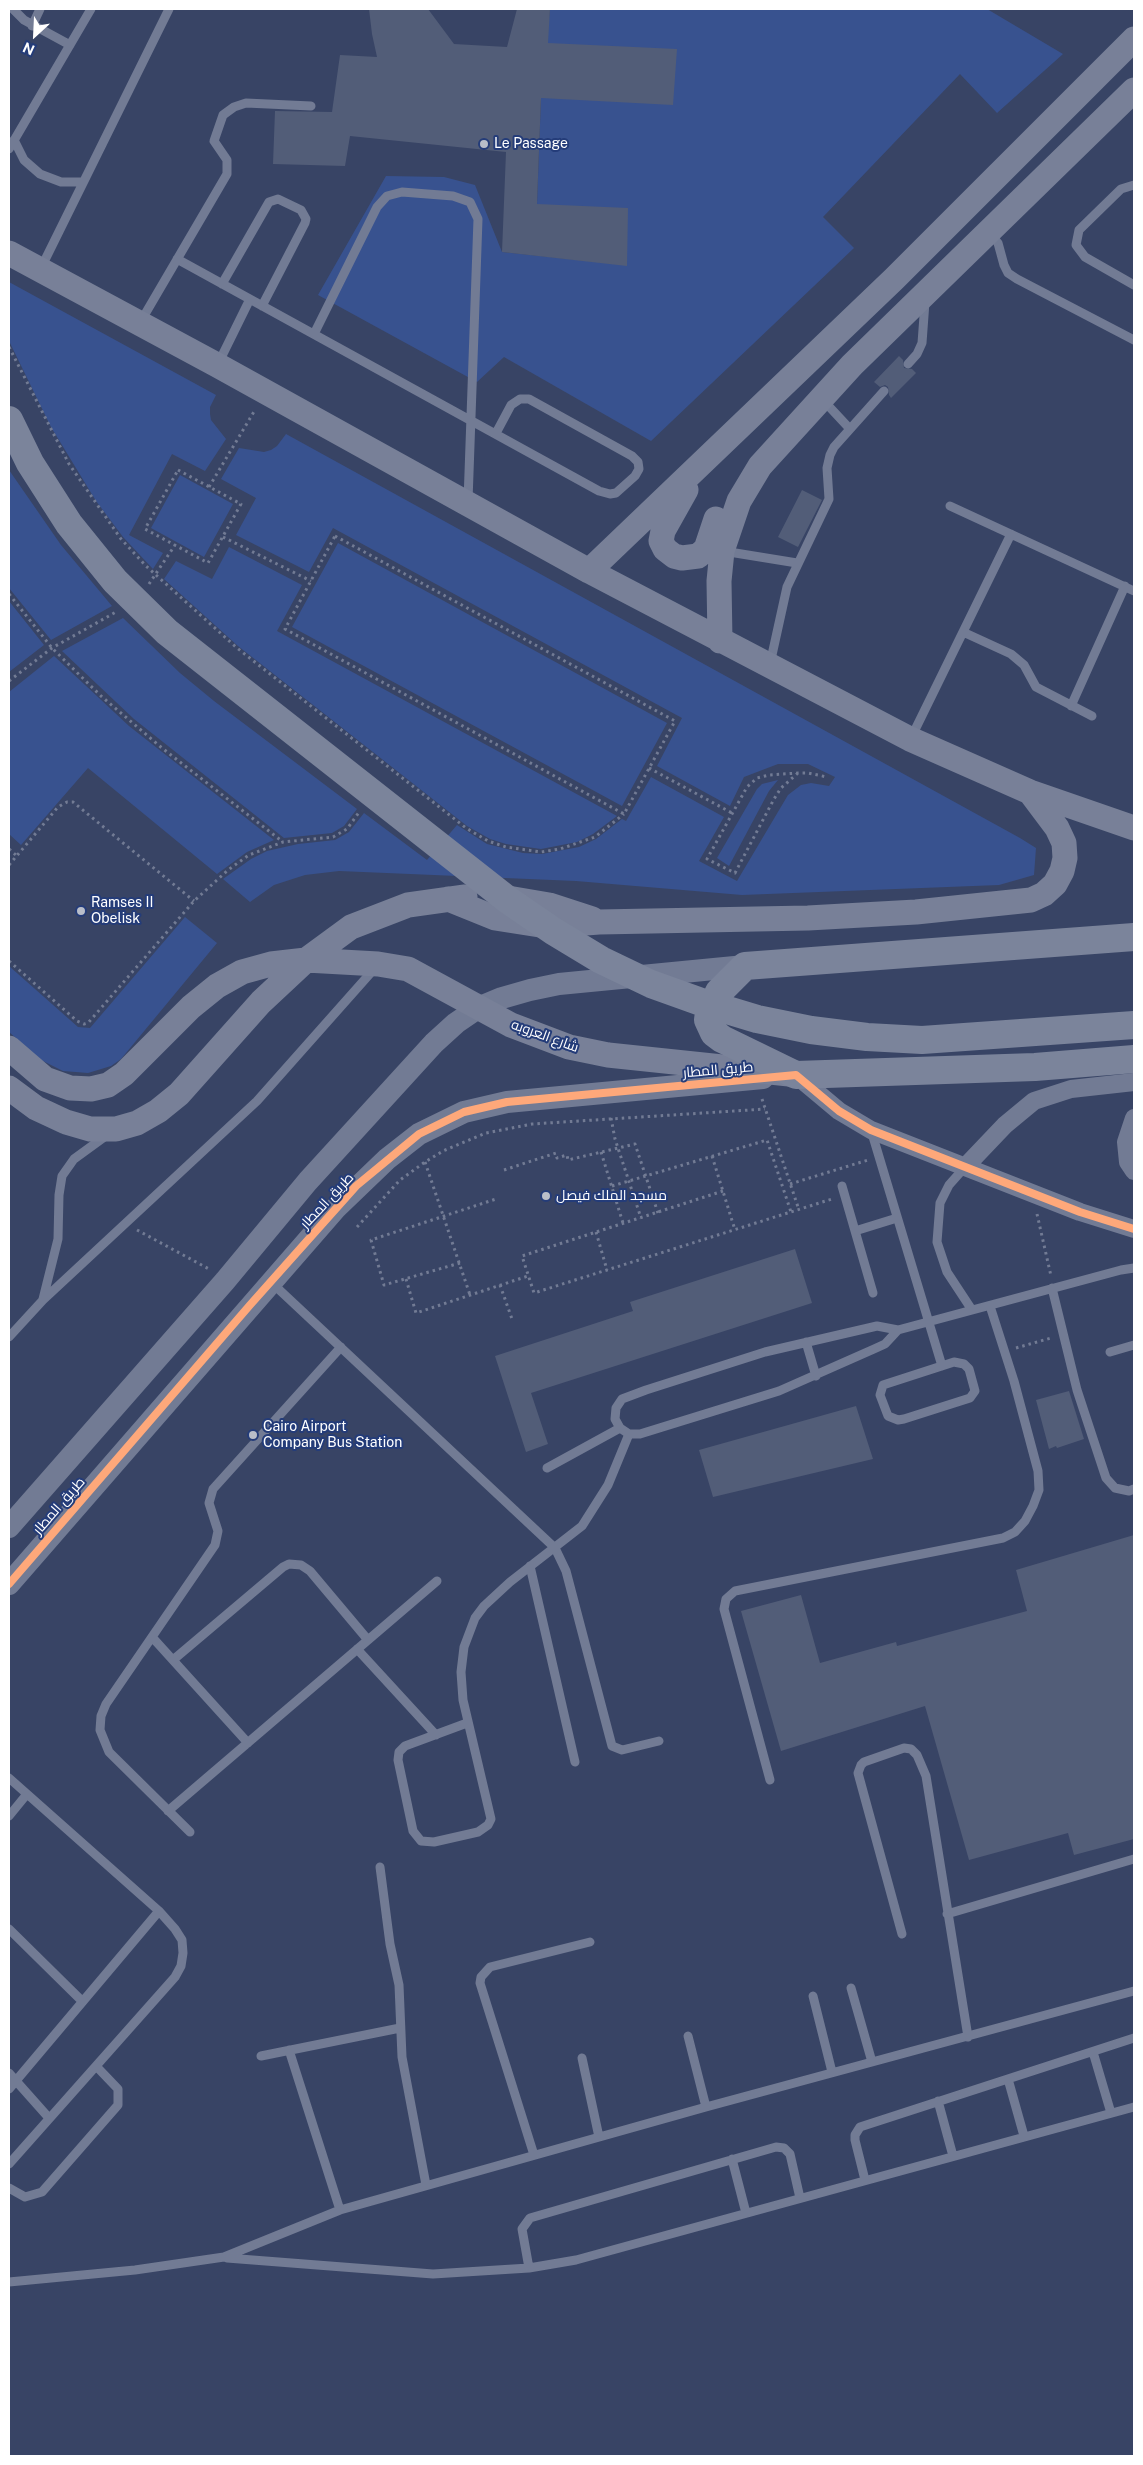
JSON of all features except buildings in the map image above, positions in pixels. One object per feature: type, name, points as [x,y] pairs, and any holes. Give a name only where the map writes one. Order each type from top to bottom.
[{"type":"main road","points":[[589,571],[894,279],[1134,39]]},
{"type":"main road","points":[[703,463],[663,531],[662,541],[666,550],[674,556],[682,558],[698,556],[706,549],[725,496],[760,466],[852,365],[1134,90]]},
{"type":"main road","points":[[9,253],[217,365],[589,571],[910,740],[1030,792],[1134,828]]},
{"type":"main road","points":[[9,420],[30,463],[69,524],[115,581],[167,632],[508,900],[553,931],[601,960],[651,984],[704,1004],[757,1019],[812,1030],[867,1037],[922,1040],[1134,1025]]},
{"type":"main road","points":[[720,641],[718,582],[722,551],[739,501],[760,466]]},
{"type":"main road","points":[[9,1088],[36,1108],[66,1122],[90,1129],[116,1129],[137,1123],[158,1111],[179,1094],[261,1002],[306,960],[352,927],[408,905],[472,896],[524,900],[574,912],[599,922],[808,918],[916,912],[1031,900],[1044,894],[1055,884],[1062,872],[1065,858],[1064,843],[1058,828],[1030,792]]},
{"type":"main road","name":"طريق المطار","points":[[745,966],[1134,937]]},
{"type":"main road","name":"شارع العروبه","points":[[9,1048],[45,1079],[70,1088],[91,1089],[108,1085],[124,1074],[191,1007],[217,986],[249,970],[271,964],[306,960],[378,964],[419,973],[478,1008],[537,1036],[568,1047],[608,1055],[796,1075]]},
{"type":"main road","points":[[745,966],[724,986],[713,1002],[709,1012],[710,1027],[722,1039],[796,1075]]},
{"type":"main road","name":"طريق المطار","points":[[796,1075],[1035,1067],[1134,1059]]},
{"type":"street","name":"طريق المطار","points":[[9,1526],[226,1280],[292,1200],[434,1043],[456,1023],[478,1008],[502,998],[559,984],[745,966]]},
{"type":"street","name":"طريق المطار","points":[[9,1584],[321,1224],[356,1186],[419,1134],[464,1112],[508,1102],[796,1075]]},
{"type":"street","points":[[796,1075],[839,1111],[871,1130],[1080,1212],[1134,1229]]},
{"type":"street","points":[[965,1167],[1005,1125],[1034,1101],[1070,1090],[1134,1082]]},
{"type":"street","points":[[1134,1118],[1126,1142],[1128,1162],[1134,1171]]},
{"type":"street","points":[[292,1200],[321,1224]]},
{"type":"street","points":[[226,1280],[250,1305]]},
{"type":"lane","points":[[13,9],[32,26],[70,45]]},
{"type":"lane","points":[[32,26],[40,9]]},
{"type":"lane","points":[[82,182],[61,182],[40,174],[11,145],[91,9]]},
{"type":"lane","points":[[40,270],[166,10]]},
{"type":"lane","points":[[140,324],[227,174],[226,160],[214,141],[223,115],[234,107],[246,103],[311,106]]},
{"type":"lane","points":[[1134,185],[1121,189],[1079,230],[1076,245],[1085,257],[1134,284]]},
{"type":"lane","points":[[314,334],[381,201],[387,196],[402,192],[462,198],[470,202],[478,219],[468,504]]},
{"type":"lane","points":[[222,284],[269,202],[278,199],[301,210],[306,219],[305,223],[262,306]]},
{"type":"lane","points":[[988,232],[998,243],[1004,266],[1017,280],[1134,340]]},
{"type":"lane","points":[[177,259],[604,493],[610,494],[620,490],[635,476],[639,469],[638,462],[632,456],[529,399],[520,399],[511,406],[496,433]]},
{"type":"lane","points":[[908,364],[917,354],[922,343],[925,294]]},
{"type":"lane","points":[[217,365],[250,299]]},
{"type":"lane","points":[[769,667],[782,603],[797,563],[829,499],[827,468],[830,455],[884,391]]},
{"type":"lane","points":[[822,399],[850,430]]},
{"type":"lane","points":[[950,506],[1134,591]]},
{"type":"lane","points":[[910,740],[1011,534]]},
{"type":"lane","points":[[722,551],[797,563]]},
{"type":"lane","points":[[1071,706],[1125,586]]},
{"type":"lane","points":[[963,632],[1018,659],[1024,665],[1036,687],[1092,716]]},
{"type":"lane","points":[[9,1336],[43,1300],[257,1101],[378,964]]},
{"type":"lane","points":[[43,1300],[58,1240],[59,1196],[62,1176],[74,1159],[116,1129]]},
{"type":"lane","points":[[871,1130],[942,1366]]},
{"type":"lane","points":[[965,1167],[949,1185],[940,1203],[937,1242],[947,1272],[972,1310]]},
{"type":"lane","points":[[844,1191],[873,1293]]},
{"type":"lane","points":[[855,1231],[897,1218]]},
{"type":"lane","points":[[898,1330],[885,1344],[816,1376],[779,1391],[653,1431],[629,1434],[620,1428],[615,1419],[616,1408],[622,1399],[765,1352],[876,1326],[898,1330],[929,1323],[1052,1288],[1134,1268]]},
{"type":"lane","points":[[270,1281],[555,1548],[566,1571],[612,1746],[622,1750],[659,1741]]},
{"type":"lane","points":[[1052,1288],[1077,1390],[1106,1478],[1115,1488],[1128,1491],[1134,1489]]},
{"type":"lane","points":[[770,1780],[724,1609],[726,1599],[735,1591],[1003,1538],[1014,1532],[1025,1521],[1033,1506],[1039,1490],[1038,1471],[1005,1351],[990,1306]]},
{"type":"lane","points":[[806,1342],[816,1376]]},
{"type":"lane","points":[[1110,1352],[1134,1345]]},
{"type":"lane","points":[[190,1832],[109,1752],[100,1730],[101,1716],[106,1704],[215,1545],[218,1530],[209,1503],[214,1489],[340,1346]]},
{"type":"lane","points":[[959,1362],[967,1366],[974,1386],[974,1391],[970,1398],[898,1420],[888,1416],[880,1395],[883,1385],[942,1366],[959,1362]]},
{"type":"lane","points":[[547,1468],[620,1428]]},
{"type":"lane","points":[[467,1723],[405,1746],[398,1756],[413,1831],[421,1841],[428,1843],[478,1832],[488,1825],[491,1819],[463,1700],[461,1672],[468,1632],[484,1606],[530,1566],[582,1526],[591,1514],[615,1471],[629,1434]]},
{"type":"lane","points":[[173,1660],[283,1567],[289,1564],[301,1564],[310,1570],[368,1640]]},
{"type":"lane","points":[[530,1566],[574,1762]]},
{"type":"lane","points":[[168,1811],[437,1581]]},
{"type":"lane","points":[[152,1637],[248,1743]]},
{"type":"lane","points":[[358,1649],[436,1735]]},
{"type":"lane","points":[[902,1934],[858,1773],[864,1762],[904,1748],[911,1750],[917,1755],[926,1776],[935,1822],[947,1914],[968,2036]]},
{"type":"lane","points":[[9,1778],[158,1912],[182,1940],[184,1953],[181,1966],[175,1977],[9,2164]]},
{"type":"lane","points":[[9,1816],[27,1794]]},
{"type":"lane","points":[[947,1914],[1134,1859]]},
{"type":"lane","points":[[380,1867],[390,1944],[399,1985],[402,2057],[426,2185]]},
{"type":"lane","points":[[9,2089],[12,2077],[82,2001],[158,1912]]},
{"type":"lane","points":[[9,1929],[82,2001]]},
{"type":"lane","points":[[534,2155],[480,1982],[481,1977],[490,1967],[590,1942]]},
{"type":"lane","points":[[851,1988],[872,2062]]},
{"type":"lane","points":[[224,2258],[340,2210],[832,2072],[1134,1991]]},
{"type":"lane","points":[[813,1996],[832,2072]]},
{"type":"lane","points":[[261,2056],[400,2028]]},
{"type":"lane","points":[[688,2036],[706,2107]]},
{"type":"lane","points":[[865,2180],[855,2140],[855,2135],[860,2127],[1134,2038]]},
{"type":"lane","points":[[289,2050],[340,2210]]},
{"type":"lane","points":[[1093,2052],[1111,2113]]},
{"type":"lane","points":[[582,2058],[599,2137]]},
{"type":"lane","points":[[9,2188],[25,2197],[42,2192],[118,2105],[118,2089],[96,2066]]},
{"type":"lane","points":[[12,2077],[50,2118]]},
{"type":"lane","points":[[1008,2079],[1024,2136]]},
{"type":"lane","points":[[938,2101],[953,2156]]},
{"type":"lane","points":[[9,2282],[135,2270],[224,2258],[433,2274],[529,2268],[576,2260],[1134,2106]]},
{"type":"lane","points":[[529,2268],[522,2229],[530,2218],[776,2147],[784,2148],[790,2154],[800,2198]]},
{"type":"lane","points":[[732,2160],[746,2213]]},
{"type":"path","points":[[9,347],[49,428],[94,502],[121,539],[157,576],[237,648],[477,835],[506,847],[523,851],[560,849],[595,837],[624,814],[675,721],[336,536],[285,629],[624,814]]},
{"type":"path","points":[[209,487],[265,392]]},
{"type":"path","points":[[178,470],[209,487],[240,504],[208,563],[145,529],[178,470]]},
{"type":"path","points":[[223,537],[311,581]]},
{"type":"path","points":[[145,588],[157,576],[175,545]]},
{"type":"path","points":[[9,594],[52,648],[131,722],[283,842]]},
{"type":"path","points":[[9,681],[52,648],[120,610]]},
{"type":"path","points":[[649,768],[732,813]]},
{"type":"path","points":[[798,773],[781,788],[774,798],[735,873],[707,858],[747,787],[757,778],[769,775],[798,773],[818,774],[827,777]]},
{"type":"path","points":[[9,865],[62,803],[73,802],[194,901]]},
{"type":"path","points":[[9,961],[77,1021],[84,1024],[88,1023],[194,901],[228,870],[249,855],[283,842],[333,837],[346,829],[362,809]]},
{"type":"path","points":[[9,849],[17,856]]},
{"type":"path","points":[[755,1079],[799,1210]]},
{"type":"path","points":[[608,1092],[618,1148],[641,1218]]},
{"type":"path","points":[[357,1226],[400,1180],[425,1162],[464,1141],[509,1127],[765,1109]]},
{"type":"path","points":[[612,1186],[767,1140],[791,1212]]},
{"type":"path","points":[[504,1170],[556,1153],[557,1158],[567,1155],[568,1160],[635,1144],[658,1212]]},
{"type":"path","points":[[601,1152],[624,1223]]},
{"type":"path","points":[[712,1156],[735,1230]]},
{"type":"path","points":[[790,1184],[878,1156]]},
{"type":"path","points":[[425,1162],[470,1295]]},
{"type":"path","points":[[723,1191],[522,1256],[534,1293],[799,1210],[844,1191]]},
{"type":"path","points":[[1040,1196],[1037,1215],[1052,1288]]},
{"type":"path","points":[[460,1264],[384,1285],[371,1240],[496,1199]]},
{"type":"path","points":[[125,1223],[226,1280]]},
{"type":"path","points":[[596,1232],[607,1270]]},
{"type":"path","points":[[406,1279],[416,1313],[528,1276]]},
{"type":"path","points":[[500,1285],[512,1318]]},
{"type":"path","points":[[1005,1351],[1064,1334]]},
{"type":"shaded area","points":[[550,9],[987,9],[1063,54],[997,113],[960,74],[823,217],[854,248],[651,441],[504,357],[477,382],[318,295],[386,176],[444,177],[475,185],[502,252],[627,265],[537,204],[541,98]]},
{"type":"shaded area","points":[[9,282],[216,395],[210,407],[211,420],[226,439],[205,471],[172,454],[129,535],[163,553],[153,569],[123,537],[96,501],[51,427],[9,341]]},
{"type":"shaded area","points":[[286,434],[1020,838],[1036,848],[1034,875],[999,885],[742,895],[576,881],[339,871],[305,875],[274,885],[250,902],[223,879],[251,859],[267,851],[298,844],[335,840],[349,832],[364,813],[427,860],[457,825],[487,844],[523,853],[542,854],[579,847],[596,839],[622,819],[626,821],[651,777],[724,817],[699,861],[737,881],[788,795],[801,785],[811,783],[829,786],[835,777],[808,764],[778,764],[744,777],[730,806],[657,766],[682,718],[333,528],[309,572],[236,535],[256,498],[221,479],[239,448],[264,452],[271,450],[277,446]]},
{"type":"shaded area","points":[[9,470],[61,545],[112,606],[51,640],[9,588]]},
{"type":"shaded area","points":[[180,475],[233,504],[204,557],[151,528]]},
{"type":"shaded area","points":[[338,543],[667,723],[622,806],[292,627]]},
{"type":"shaded area","points":[[229,547],[302,585],[277,631],[617,816],[593,834],[577,842],[541,849],[506,844],[490,839],[467,826],[238,646],[164,579],[176,561],[212,579]]},
{"type":"shaded area","points":[[9,601],[44,645],[9,672]]},
{"type":"shaded area","points":[[123,618],[180,673],[214,701],[357,809],[344,826],[332,833],[284,838],[134,719],[62,651]]},
{"type":"shaded area","points":[[54,656],[129,726],[274,840],[247,852],[217,874],[88,768],[21,845],[9,834],[9,692]]},
{"type":"shaded area","points":[[778,780],[769,791],[729,866],[717,858],[757,789],[762,784]]},
{"type":"shaded area","points":[[185,917],[217,943],[121,1059],[111,1066],[88,1073],[63,1071],[41,1060],[9,1032],[9,966],[78,1027],[90,1028]]},
{"type":"cycle path","points":[[9,1584],[250,1305],[356,1186],[419,1134],[464,1112],[507,1102],[796,1075],[839,1111],[871,1130],[1080,1212],[1134,1229]]},
{"type":"place","name":"Le Passage","points":[[484,144]]},
{"type":"place","name":"Ramses II Obelisk","points":[[81,911]]},
{"type":"place","name":"مسجد الملك فيصل","points":[[546,1196]]},
{"type":"place","name":"Cairo Airport Company Bus Station","points":[[253,1435]]}]
